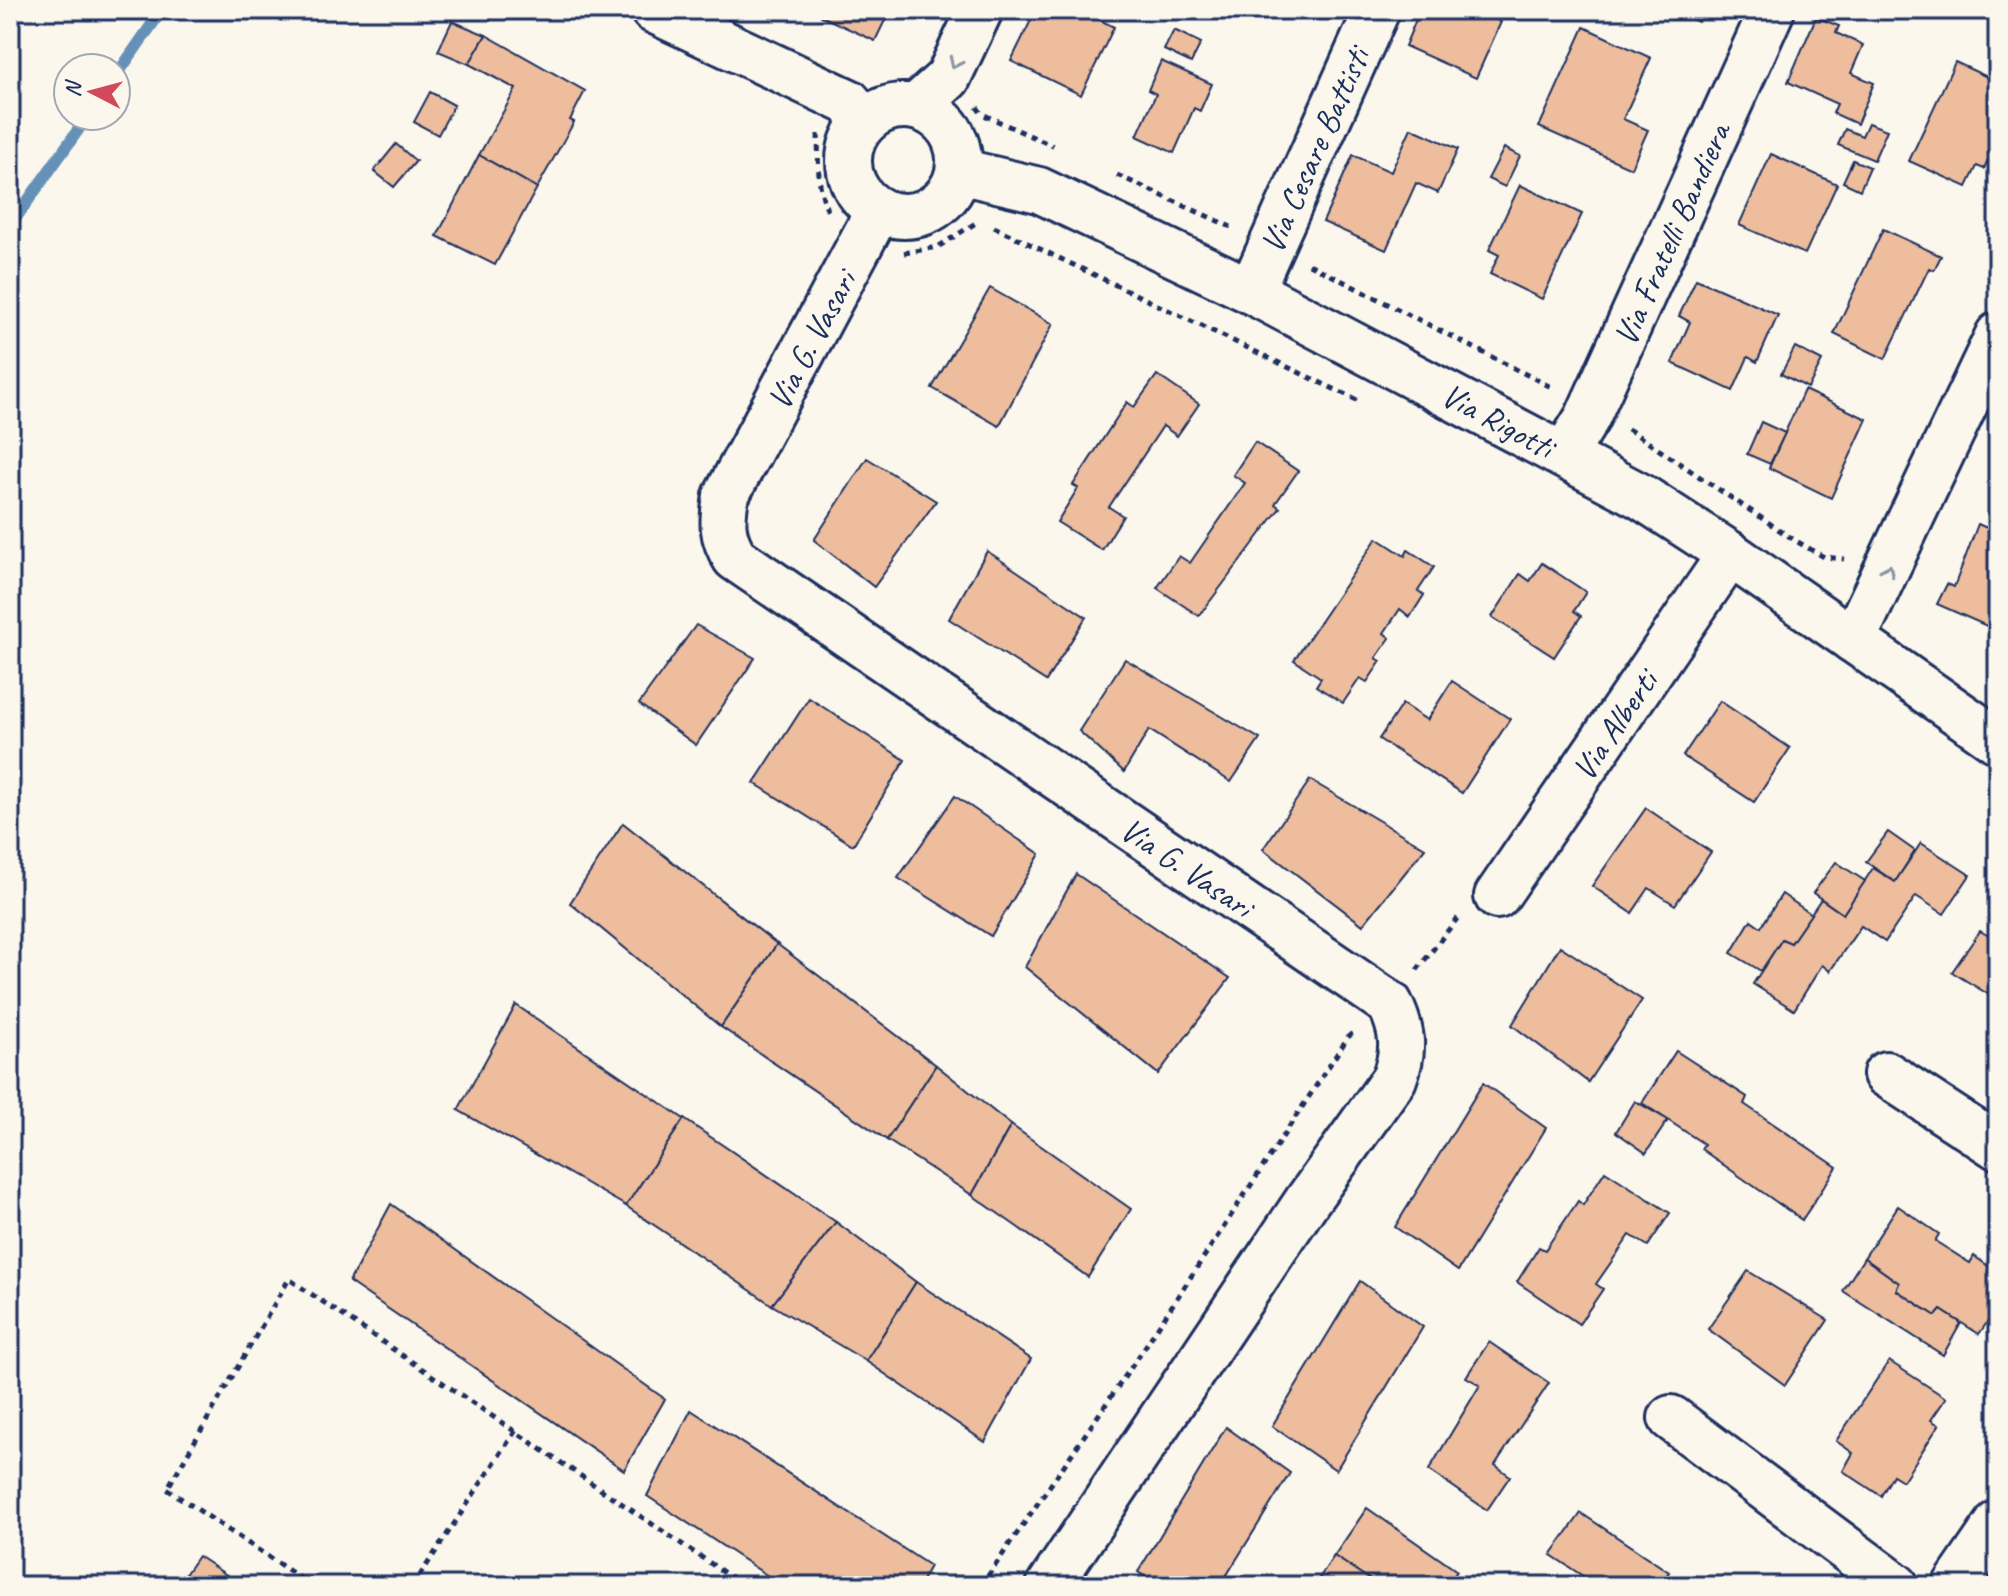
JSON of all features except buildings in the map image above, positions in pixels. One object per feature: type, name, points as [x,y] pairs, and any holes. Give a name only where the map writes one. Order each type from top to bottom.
[{"type":"street","points":[[653,10],[849,102],[865,122]]},
{"type":"street","points":[[916,107],[948,78],[980,10]]},
{"type":"street","name":"Via Cesare Battisti","points":[[1251,291],[1377,10]]},
{"type":"street","name":"Via Fratelli Bandiera","points":[[1564,455],[1592,408],[1772,10]]},
{"type":"street","points":[[889,107],[916,107],[945,123],[955,137],[959,171],[955,185],[935,208],[907,217],[878,211],[854,186],[849,169],[849,152],[865,122],[889,107]]},
{"type":"street","name":"Via Rigotti","points":[[959,171],[1039,190],[1251,291],[1642,497],[1730,554],[1998,741]]},
{"type":"street","name":"Via G. Vasari","points":[[878,211],[726,496],[722,524],[724,541],[735,558],[1390,1004],[1403,1040],[1402,1060],[1394,1079],[1315,1190],[1049,1586]]},
{"type":"street","points":[[1853,640],[1998,335]]},
{"type":"street","name":"Via Alberti","points":[[1497,896],[1730,554]]},
{"type":"street","points":[[1886,1074],[1998,1147]]},
{"type":"street","points":[[1671,1418],[1896,1586]]},
{"type":"street","points":[[1955,1586],[1998,1523]]},
{"type":"path","points":[[969,95],[982,114],[1064,151]]},
{"type":"path","points":[[810,130],[818,134],[822,198],[833,225]]},
{"type":"path","points":[[1106,170],[1272,245],[1592,408],[1669,453],[1824,557],[1854,557]]},
{"type":"path","points":[[898,256],[938,247],[972,223],[981,221],[1198,324]]},
{"type":"path","points":[[1419,968],[1483,886],[1497,896]]},
{"type":"path","points":[[981,1586],[1139,1356],[1348,1037]]},
{"type":"path","points":[[312,1586],[167,1489],[289,1279],[744,1586]]},
{"type":"path","points":[[413,1586],[516,1430]]},
{"type":"waterway","points":[[132,53],[162,10]]},
{"type":"waterway","points":[[10,226],[77,132]]}]
